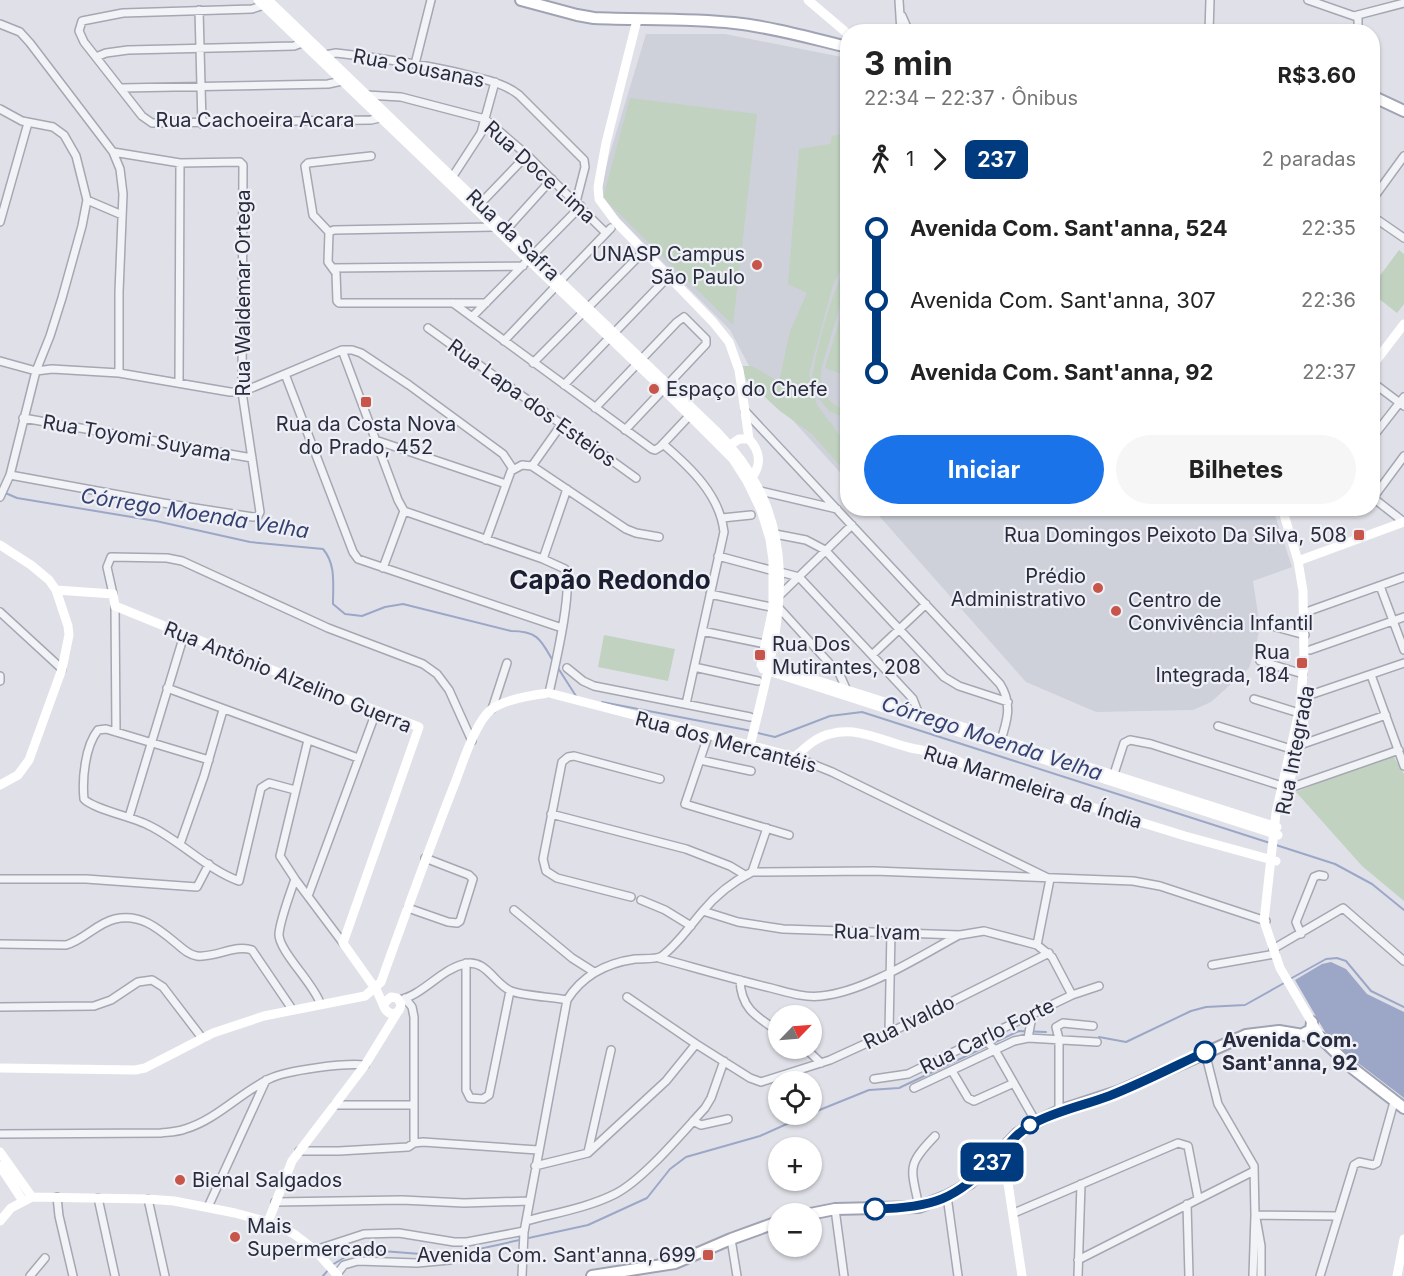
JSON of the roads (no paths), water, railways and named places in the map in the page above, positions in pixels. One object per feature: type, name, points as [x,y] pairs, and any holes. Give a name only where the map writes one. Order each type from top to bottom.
[{"type":"main road","points":[[521,0],[577,15],[750,25],[781,30],[840,45]]},
{"type":"main road","points":[[1380,100],[1404,111]]},
{"type":"main road","points":[[1303,1034],[1311,1030],[1312,1022]]},
{"type":"main road","points":[[822,1212],[835,1209],[919,1206],[947,1196],[976,1179],[1017,1134],[1035,1122],[1114,1094],[1231,1040],[1256,1033],[1279,1031],[1321,1038],[1351,1067],[1404,1108]]},
{"type":"main road","points":[[592,1276],[669,1264],[768,1226]]},
{"type":"street","points":[[415,64],[431,0]]},
{"type":"street","points":[[808,0],[840,27]]},
{"type":"street","points":[[899,0],[901,24]]},
{"type":"street","points":[[1209,24],[1210,0]]},
{"type":"street","points":[[1308,0],[1347,15],[1358,15],[1404,3]]},
{"type":"street","name":"Rua Cachoeira Acara","points":[[264,1],[252,9],[123,13],[82,21],[78,28],[80,35],[96,57],[142,116],[152,123],[202,124],[384,116]]},
{"type":"street","name":"Rua da Safra","points":[[264,1],[302,43],[342,81],[453,176],[506,230],[528,260]]},
{"type":"street","name":"Rua da Safra","points":[[264,1],[325,55],[494,227],[528,260],[558,284],[727,447],[752,477],[770,514],[775,534],[777,571]]},
{"type":"street","points":[[199,10],[202,124]]},
{"type":"street","points":[[900,11],[906,24]]},
{"type":"street","points":[[1358,15],[1358,24]]},
{"type":"street","points":[[637,20],[606,143],[598,187],[599,199],[616,222],[713,321],[734,353],[740,370],[749,439],[754,444],[759,457],[752,477]]},
{"type":"street","points":[[0,24],[20,32],[30,43],[118,161],[122,180],[119,373]]},
{"type":"street","points":[[96,57],[123,50],[294,46],[302,43]]},
{"type":"street","name":"Rua Sousanas","points":[[325,55],[336,53],[415,64],[508,87],[583,157],[585,164],[578,204]]},
{"type":"street","points":[[121,88],[328,84],[342,81]]},
{"type":"street","points":[[453,176],[478,140],[495,82]]},
{"type":"street","name":"Rua Doce Lima","points":[[366,95],[401,97],[485,119],[608,231],[504,341]]},
{"type":"street","points":[[0,109],[28,123],[53,127],[67,138],[80,167],[87,200],[62,298],[36,371],[9,479],[0,497]]},
{"type":"street","points":[[0,222],[28,123]]},
{"type":"street","name":"Rua Waldemar Ortega","points":[[9,479],[255,517],[259,515],[260,508],[242,392],[243,165],[240,162],[180,163],[113,152]]},
{"type":"street","points":[[480,204],[527,155]]},
{"type":"street","points":[[371,156],[308,163],[304,166],[313,215],[329,232],[328,262],[336,273],[339,303],[486,303]]},
{"type":"street","points":[[1380,189],[1404,156]]},
{"type":"street","points":[[179,383],[180,163]]},
{"type":"street","points":[[506,230],[552,179]]},
{"type":"street","points":[[87,200],[122,215]]},
{"type":"street","points":[[472,317],[528,260],[578,204]]},
{"type":"street","points":[[1380,222],[1404,238]]},
{"type":"street","points":[[329,232],[334,230],[494,227]]},
{"type":"street","points":[[533,363],[638,257]]},
{"type":"street","points":[[333,268],[528,260]]},
{"type":"street","points":[[564,385],[664,281]]},
{"type":"street","points":[[453,303],[654,450],[663,444],[690,415]]},
{"type":"street","points":[[595,408],[681,318],[686,319],[706,339],[706,344],[625,430]]},
{"type":"street","points":[[1380,356],[1404,324]]},
{"type":"street","name":"Rua Lapa dos Esteios","points":[[428,328],[636,478]]},
{"type":"street","points":[[0,360],[36,371],[52,369],[119,373],[230,392],[242,392],[342,350],[352,350],[361,353],[409,385],[506,456],[513,469]]},
{"type":"street","points":[[342,350],[404,511],[382,568]]},
{"type":"street","points":[[285,374],[353,552],[361,561],[562,628]]},
{"type":"street","name":"Rua da Safra","points":[[665,386],[690,415],[727,447]]},
{"type":"street","points":[[1380,387],[1402,402],[1380,428]]},
{"type":"street","points":[[745,411],[840,512]]},
{"type":"street","name":"Rua Toyomi Suyama","points":[[23,418],[252,458]]},
{"type":"street","points":[[532,466],[561,424]]},
{"type":"street","points":[[749,439],[739,439],[727,447],[761,510],[770,539],[780,595],[765,645],[764,666],[758,681],[752,718]]},
{"type":"street","points":[[375,440],[506,484]]},
{"type":"street","points":[[663,444],[696,475],[708,491],[722,518],[724,532],[686,704]]},
{"type":"street","points":[[1380,489],[1404,456]]},
{"type":"street","points":[[486,540],[513,469],[522,465],[532,466],[626,529],[659,537]]},
{"type":"street","points":[[543,559],[567,489]]},
{"type":"street","points":[[760,491],[837,509]]},
{"type":"street","points":[[1380,503],[1404,522]]},
{"type":"street","points":[[404,511],[563,567],[567,573],[562,628],[549,693]]},
{"type":"street","points":[[722,518],[751,515]]},
{"type":"street","points":[[844,516],[992,674],[1003,689],[1008,702],[1008,713],[1000,743]]},
{"type":"street","name":"Rua Integrada","points":[[1285,516],[1301,560],[1304,601],[1304,697],[1299,713],[1295,747]]},
{"type":"street","name":"Rua Integrada","points":[[1290,516],[1301,560],[1309,611],[1310,650],[1295,747],[1276,834],[1272,894],[1265,921],[1281,968],[1321,1038]]},
{"type":"street","points":[[1301,560],[1404,522]]},
{"type":"street","points":[[780,595],[852,525]]},
{"type":"street","points":[[775,534],[806,540],[825,550],[939,673],[951,683],[1008,702]]},
{"type":"street","points":[[0,545],[45,576],[56,590],[69,635],[62,669],[29,760],[18,774],[0,785]]},
{"type":"street","points":[[718,556],[799,577],[913,699],[918,712]]},
{"type":"street","points":[[116,732],[115,606],[107,567],[111,558],[166,558],[182,561],[328,628],[423,664],[437,674],[449,690],[472,741]]},
{"type":"street","points":[[747,743],[776,609],[777,571]]},
{"type":"street","points":[[1309,611],[1404,578]]},
{"type":"street","points":[[1380,586],[1404,650]]},
{"type":"street","points":[[56,590],[113,594]]},
{"type":"street","points":[[710,594],[776,609],[840,675],[847,693]]},
{"type":"street","points":[[872,655],[926,604]]},
{"type":"street","name":"Rua Antônio Alzelino Guerra","points":[[115,606],[419,728],[343,943]]},
{"type":"street","points":[[0,612],[62,669]]},
{"type":"street","points":[[1310,650],[1404,617]]},
{"type":"street","points":[[1269,625],[1305,635]]},
{"type":"street","points":[[702,631],[765,645]]},
{"type":"street","points":[[129,817],[184,635]]},
{"type":"street","points":[[1260,662],[1303,674]]},
{"type":"street","points":[[0,1068],[135,1070],[153,1065],[202,1038],[264,1016],[320,1003],[361,997],[376,990],[381,982],[425,858],[472,741],[482,720],[492,709],[507,663]]},
{"type":"street","points":[[1304,697],[1404,663]]},
{"type":"street","points":[[764,666],[1276,834]]},
{"type":"street","points":[[694,667],[758,681]]},
{"type":"street","points":[[567,668],[587,684],[752,718]]},
{"type":"street","points":[[1371,675],[1404,766]]},
{"type":"street","points":[[0,676],[0,681]]},
{"type":"street","points":[[167,688],[358,758]]},
{"type":"street","name":"Rua dos Mercantéis","points":[[492,709],[516,700],[549,693],[795,757],[838,775],[1050,879]]},
{"type":"street","points":[[847,693],[918,712],[1000,743]]},
{"type":"street","points":[[1254,699],[1299,713]]},
{"type":"street","points":[[180,844],[223,710]]},
{"type":"street","points":[[308,896],[376,712]]},
{"type":"street","points":[[1218,726],[1295,747],[1386,715]]},
{"type":"street","points":[[208,760],[102,729],[94,736],[86,765],[84,799],[89,804],[129,817],[162,832],[238,881],[261,788],[269,783],[296,790]]},
{"type":"street","name":"Rua Marmeleira da Índia","points":[[795,757],[816,740],[829,734],[862,733],[930,751],[986,774],[1185,836],[1274,857]]},
{"type":"street","points":[[708,736],[685,804],[789,835]]},
{"type":"street","points":[[308,740],[280,851],[284,864],[343,943],[389,1013],[444,973],[466,963],[475,963],[485,968],[510,991],[567,1000]]},
{"type":"street","points":[[1113,779],[1125,743],[1130,740],[1151,744],[1285,788],[1399,750]]},
{"type":"street","points":[[631,897],[546,871],[543,859],[562,762],[574,756],[660,779]]},
{"type":"street","points":[[700,760],[751,771]]},
{"type":"street","points":[[552,814],[686,849],[749,874],[874,871],[1148,883],[1265,921]]},
{"type":"street","points":[[659,958],[682,937],[717,896],[749,874],[767,828]]},
{"type":"street","points":[[408,908],[457,923],[460,921],[472,887],[473,879],[469,875],[425,858]]},
{"type":"street","points":[[0,879],[86,879],[197,887],[209,864]]},
{"type":"street","points":[[1301,934],[1297,921],[1314,877],[1323,876]]},
{"type":"street","points":[[295,879],[280,938],[284,948],[315,992],[320,1003]]},
{"type":"street","points":[[1038,945],[1050,879]]},
{"type":"street","points":[[641,900],[665,910],[691,926]]},
{"type":"street","points":[[1212,965],[1274,951],[1340,909],[1344,909],[1404,961]]},
{"type":"street","points":[[514,910],[579,963],[594,972]]},
{"type":"street","name":"Rua Ivam","points":[[703,911],[738,922],[783,929],[960,934],[984,931],[1038,945],[1049,953]]},
{"type":"street","points":[[0,944],[66,945],[114,919],[146,921],[194,955],[210,956],[244,948],[252,950],[292,1009]]},
{"type":"street","points":[[889,1033],[891,932]]},
{"type":"street","points":[[522,1276],[524,1231],[567,1000],[579,984],[594,972],[625,961],[659,958],[740,981],[803,995],[822,996],[848,989],[890,972],[960,934]]},
{"type":"street","points":[[1049,953],[1072,995]]},
{"type":"street","name":"Rua Ivaldo","points":[[724,1061],[750,1078],[765,1082],[821,1063],[889,1033],[1049,953]]},
{"type":"street","points":[[466,963],[465,1090],[470,1098],[483,1099],[489,1095],[510,991]]},
{"type":"street","points":[[0,1007],[94,1006],[111,1000],[132,984],[152,980],[163,987],[202,1038]]},
{"type":"street","points":[[740,981],[740,992],[744,1003],[756,1016],[768,1024]]},
{"type":"street","name":"Rua Carlo Forte","points":[[874,1079],[908,1074],[1031,1020],[1072,995],[1099,987]]},
{"type":"street","points":[[376,990],[401,1004],[414,1017],[414,1143]]},
{"type":"street","points":[[526,1221],[594,1202],[623,1189],[635,1180],[693,1121],[711,1098],[724,1061],[627,996]]},
{"type":"street","points":[[382,1034],[386,1000],[401,1004]]},
{"type":"street","points":[[268,1222],[287,1172],[299,1151],[365,1065],[401,1004]]},
{"type":"street","points":[[1028,1037],[1031,1020]]},
{"type":"street","points":[[1059,1112],[1059,1039],[1056,1027],[1060,1024],[1093,1026]]},
{"type":"street","points":[[914,1088],[993,1049],[1028,1037],[1097,1042]]},
{"type":"street","points":[[988,1038],[1035,1122]]},
{"type":"street","points":[[536,1166],[588,1153],[666,1081],[696,1044]]},
{"type":"street","points":[[588,1153],[611,1050]]},
{"type":"street","points":[[1205,1052],[1218,1104],[1251,1158],[1254,1171],[1253,1276]]},
{"type":"street","points":[[816,1059],[821,1063]]},
{"type":"street","points":[[0,1134],[162,1133],[184,1130],[204,1120],[266,1080],[283,1074],[332,1066],[365,1065]]},
{"type":"street","points":[[952,1071],[968,1098],[974,1101],[1014,1083]]},
{"type":"street","points":[[208,1207],[266,1080]]},
{"type":"street","points":[[1320,1276],[1354,1165],[1359,1162],[1372,1166],[1377,1163],[1394,1102]]},
{"type":"street","points":[[335,1105],[413,1105]]},
{"type":"street","points":[[693,1121],[701,1125],[728,1119]]},
{"type":"street","points":[[919,1206],[913,1166],[918,1154],[935,1136]]},
{"type":"street","points":[[299,1151],[408,1147],[414,1143],[538,1150]]},
{"type":"street","points":[[1014,1213],[1174,1144],[1182,1143],[1188,1146],[1198,1198]]},
{"type":"street","points":[[1003,1150],[1022,1276]]},
{"type":"street","points":[[0,1152],[28,1199]]},
{"type":"street","points":[[0,1166],[28,1199]]},
{"type":"street","points":[[1078,1260],[1254,1171]]},
{"type":"street","points":[[1078,1276],[1081,1184]]},
{"type":"street","points":[[947,1196],[958,1276]]},
{"type":"street","points":[[57,1197],[59,1216],[73,1276]]},
{"type":"street","points":[[0,1221],[11,1208],[28,1199],[57,1197],[148,1199],[208,1207],[268,1222],[294,1234],[316,1251],[336,1274],[344,1265],[357,1261],[417,1263],[450,1260]]},
{"type":"street","points":[[98,1198],[115,1276]]},
{"type":"street","points":[[148,1199],[165,1276]]},
{"type":"street","points":[[275,1202],[530,1201]]},
{"type":"street","points":[[1187,1204],[1190,1276]]},
{"type":"street","points":[[0,1207],[11,1208]]},
{"type":"street","points":[[835,1209],[844,1276]]},
{"type":"street","points":[[1255,1215],[1337,1216]]},
{"type":"street","points":[[1255,1215],[1261,1246],[1261,1276]]},
{"type":"street","points":[[316,1251],[364,1234],[399,1233],[454,1242],[524,1231]]},
{"type":"street","points":[[731,1239],[737,1276]]},
{"type":"street","points":[[1397,1276],[1404,1240]]},
{"type":"street","points":[[30,1276],[45,1258]]},
{"type":"water","points":[[1331,962],[1346,969],[1367,994],[1404,1012],[1404,1098],[1345,1053],[1325,1032],[1295,980],[1322,964]]},
{"type":"waterway","name":"Córrego Moenda Velha","points":[[3,492],[17,498],[156,521],[250,542],[323,549],[332,568],[333,604],[345,614],[362,616],[385,607],[403,604],[533,635],[542,642],[553,661]]},
{"type":"waterway","name":"Córrego Moenda Velha","points":[[558,668],[576,696]]},
{"type":"waterway","name":"Córrego Moenda Velha","points":[[602,702],[752,731]]},
{"type":"waterway","name":"Córrego Moenda Velha","points":[[758,733],[775,737],[830,716],[862,712],[1270,843]]},
{"type":"waterway","name":"Córrego Moenda Velha","points":[[1276,845],[1335,864],[1372,884],[1404,910]]},
{"type":"waterway","points":[[1290,979],[1326,959],[1337,958],[1346,961],[1371,991],[1404,1007]]},
{"type":"waterway","points":[[1099,1037],[1126,1042],[1191,1011],[1206,1007],[1245,1005],[1286,982]]},
{"type":"waterway","points":[[822,1109],[869,1090],[899,1088],[1019,1031],[1046,1032]]},
{"type":"waterway","points":[[332,1265],[352,1253],[369,1250],[447,1256],[588,1225],[647,1198],[670,1169],[686,1157],[760,1136],[784,1125]]},
{"type":"waterway","points":[[323,1276],[329,1269]]},
{"type":"place","name":"UNASP Campus São Paulo","points":[[757,265]]},
{"type":"place","name":"Espaço do Chefe","points":[[654,389]]},
{"type":"place","name":"Rua da Costa Nova do Prado, 452","points":[[366,402]]},
{"type":"place","name":"Rua Domingos Peixoto Da Silva, 508","points":[[1359,535]]},
{"type":"place","name":"Prédio Administrativo","points":[[1098,588]]},
{"type":"place","name":"Centro de Convivência Infantil","points":[[1116,611]]},
{"type":"place","name":"Rua Dos Mutirantes, 208","points":[[760,655]]},
{"type":"place","name":"Rua Integrada, 184","points":[[1302,663]]},
{"type":"place","name":"Avenida Com. Sant'anna, 92","points":[[1205,1052]]},
{"type":"place","name":"Bienal Salgados","points":[[180,1180]]},
{"type":"place","name":"Mais Supermercado","points":[[235,1237]]},
{"type":"place","name":"Avenida Com. Sant'anna, 699","points":[[708,1255]]},
{"type":"district","name":"Capão Redondo","points":[[610,579]]}]
